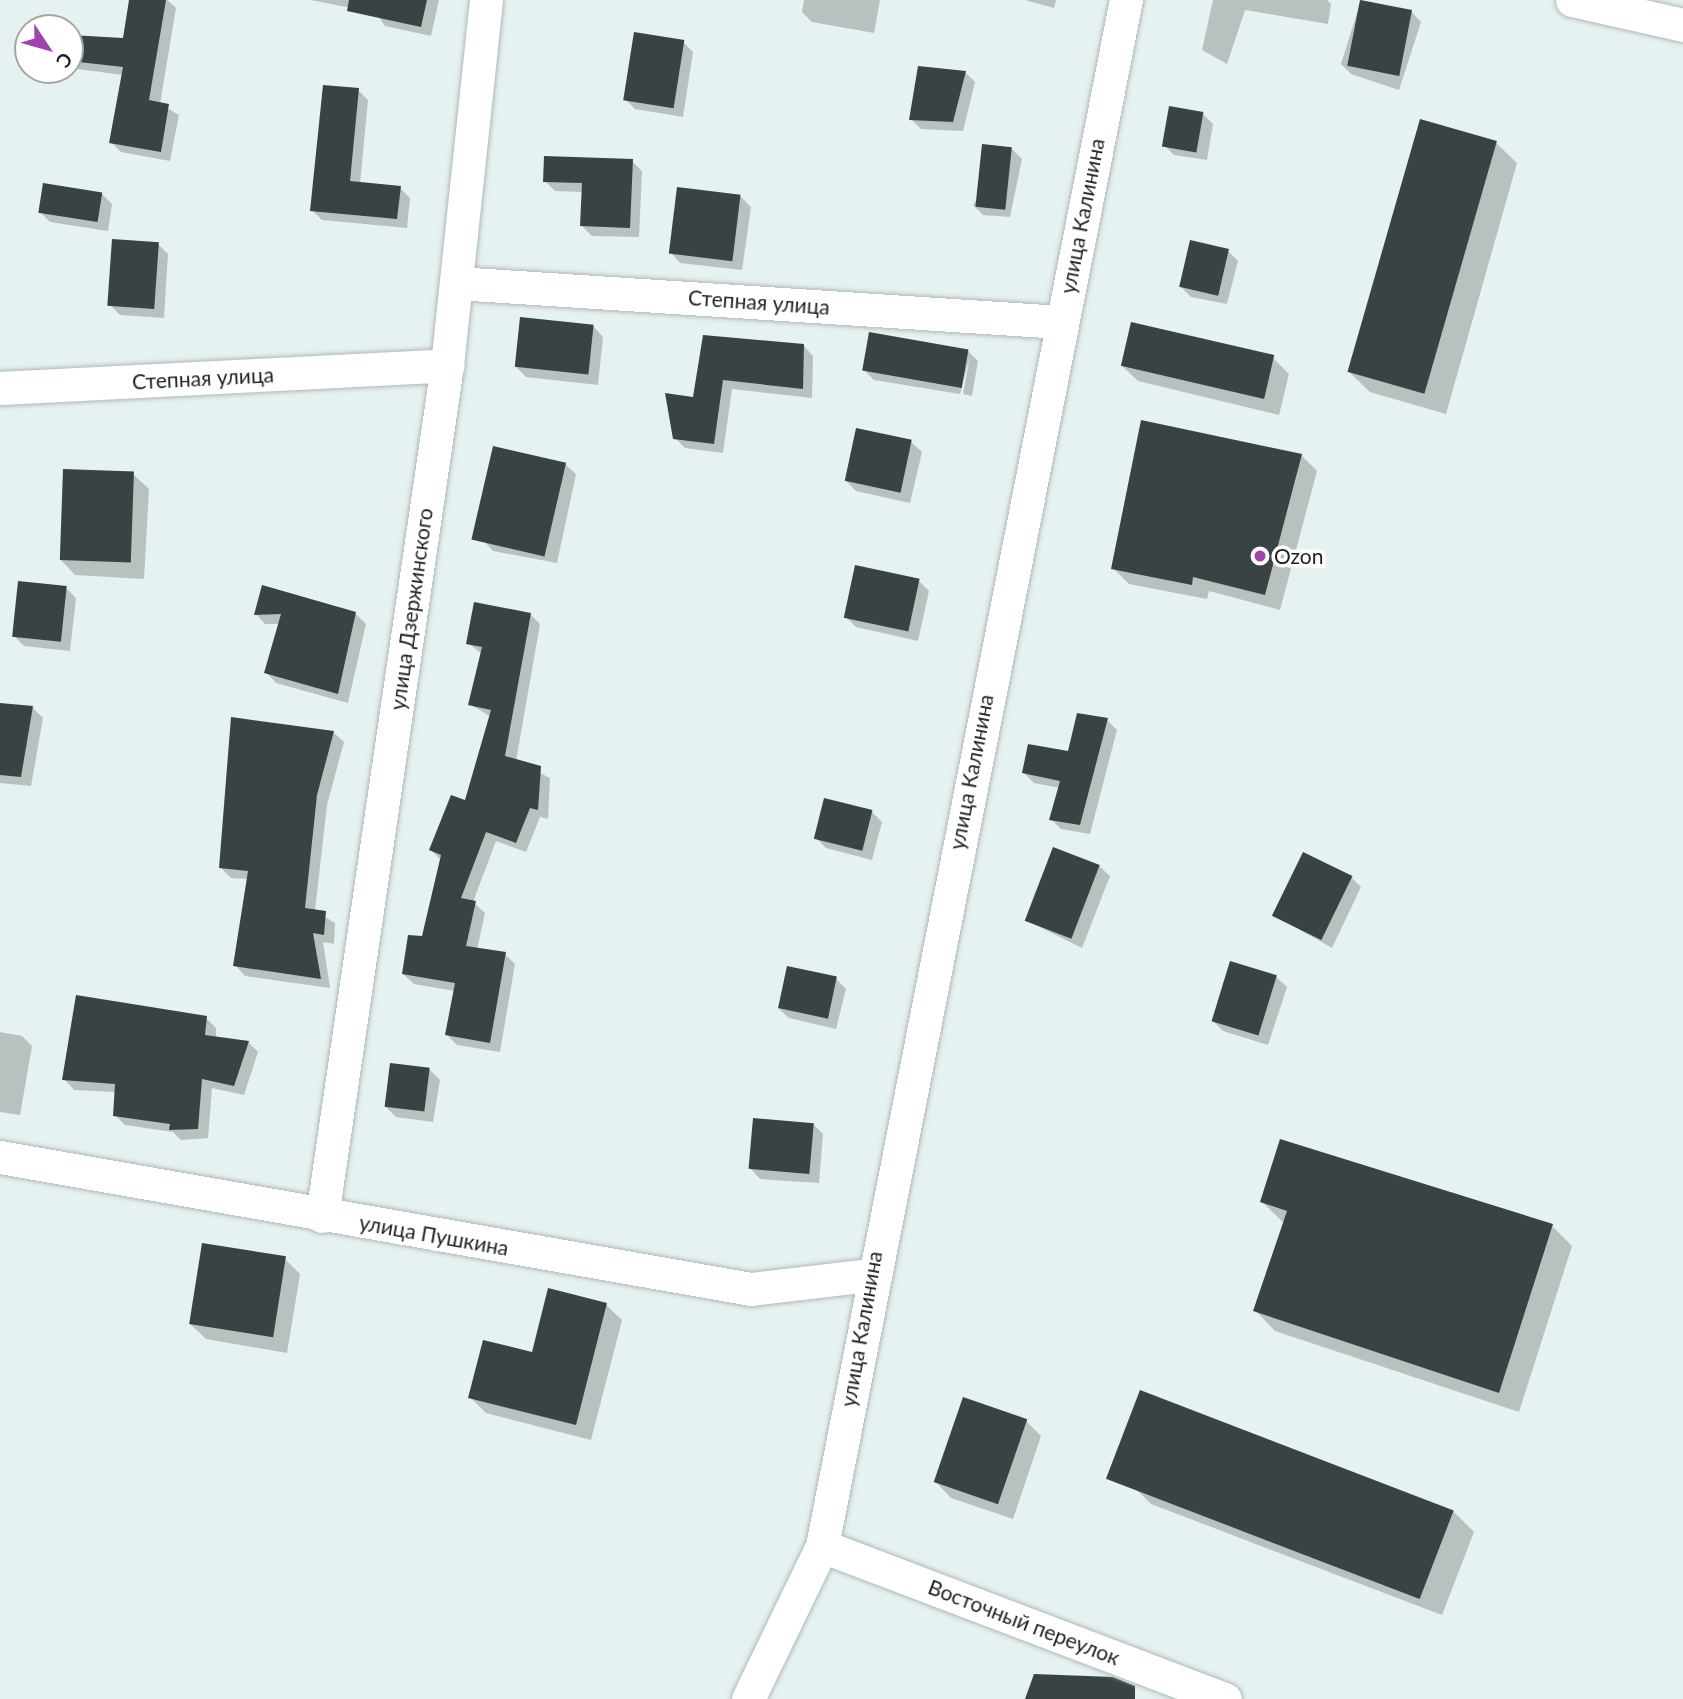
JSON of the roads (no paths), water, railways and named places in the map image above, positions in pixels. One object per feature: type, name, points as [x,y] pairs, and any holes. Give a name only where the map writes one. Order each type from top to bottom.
[{"type":"street","name":"улица Дзержинского","points":[[322,1216],[447,365],[486,0]]},
{"type":"street","name":"улица Калинина","points":[[748,1699],[822,1546],[871,1275],[1126,0]]},
{"type":"street","points":[[1572,0],[1683,25]]},
{"type":"street","name":"Степная улица","points":[[456,283],[1061,322]]},
{"type":"street","name":"Степная улица","points":[[0,388],[447,365]]},
{"type":"street","name":"улица Пушкина","points":[[0,1157],[322,1216],[751,1289],[871,1275]]},
{"type":"street","name":"Восточный переулок","points":[[822,1546],[1225,1699]]},
{"type":"place","name":"Ozon","points":[[1260,556]]}]
